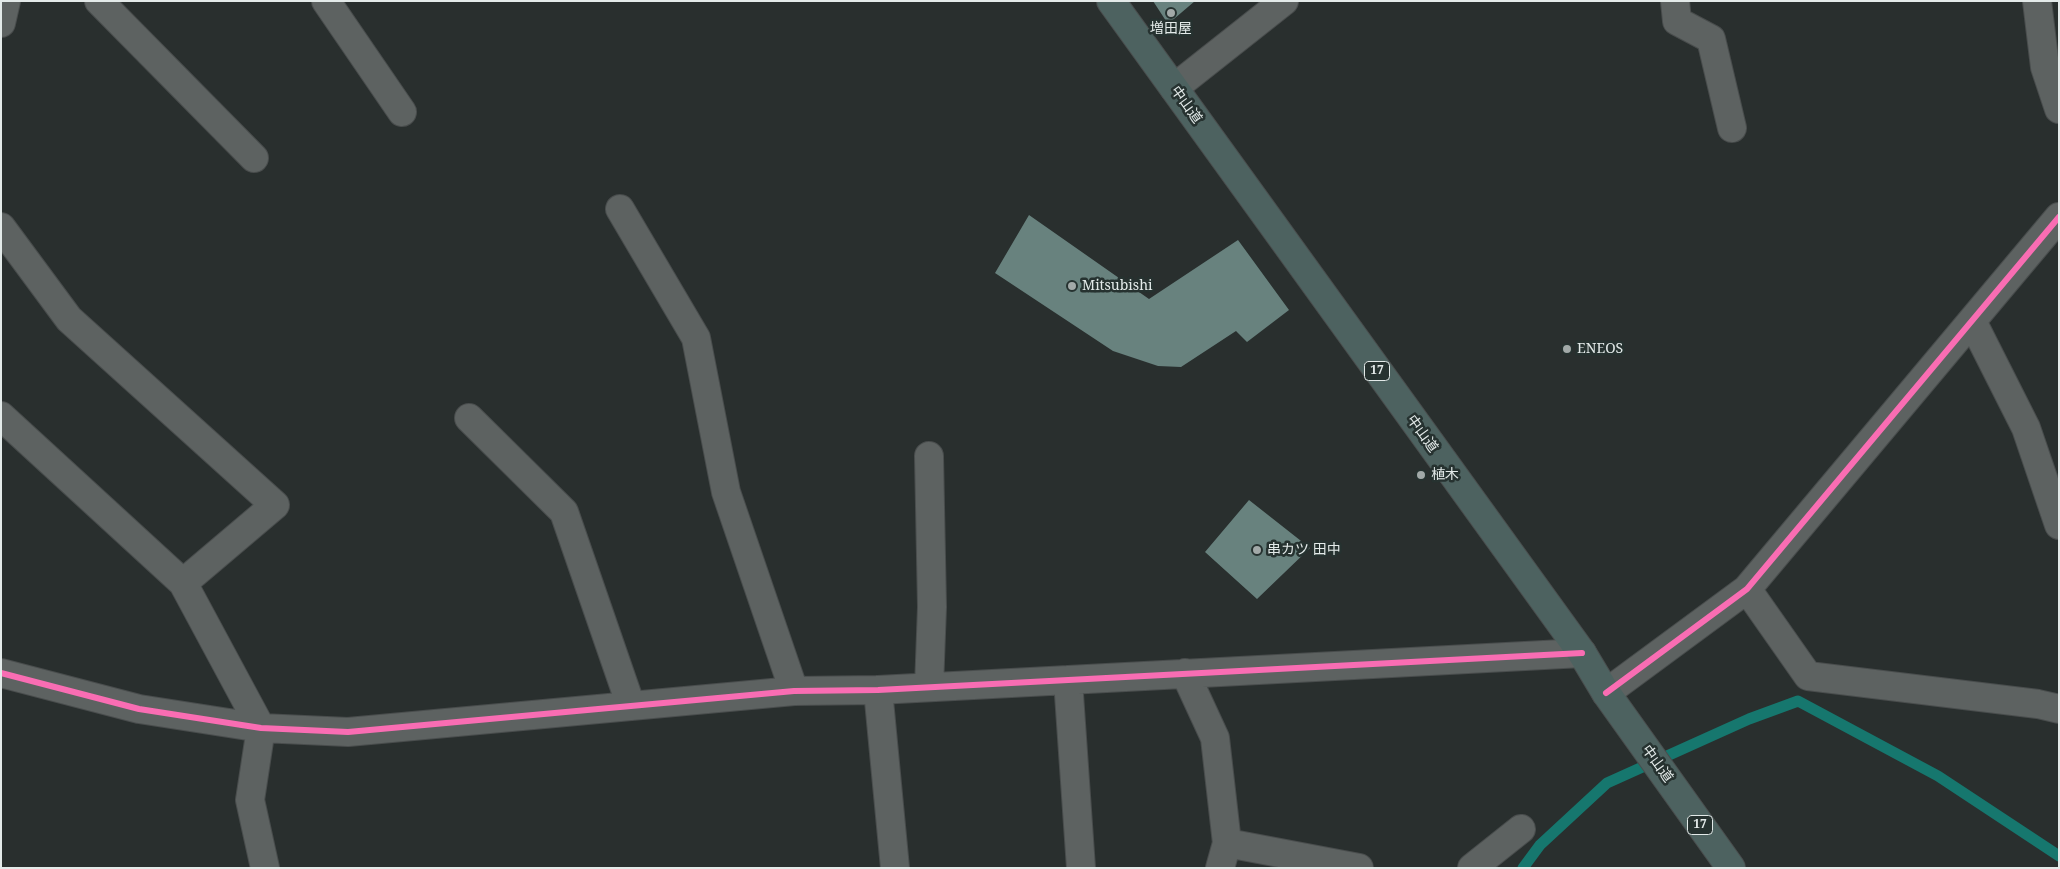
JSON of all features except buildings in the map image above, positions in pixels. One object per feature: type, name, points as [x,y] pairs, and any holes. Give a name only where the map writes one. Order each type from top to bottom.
[{"type":"highway","name":"中山道","points":[[1111,1],[1582,654],[1606,693],[1731,868]]},
{"type":"street","points":[[1,23],[6,1]]},
{"type":"street","points":[[99,1],[254,158]]},
{"type":"street","points":[[326,1],[402,112]]},
{"type":"street","points":[[1174,88],[1284,1]]},
{"type":"street","points":[[1675,1],[1677,21],[1711,39],[1732,128]]},
{"type":"street","points":[[2037,1],[2045,66],[2059,109]]},
{"type":"street","points":[[620,209],[696,338],[726,492],[794,691]]},
{"type":"street","points":[[1606,693],[1747,589],[2059,217]]},
{"type":"street","points":[[1,226],[69,319],[275,505],[183,583]]},
{"type":"street","points":[[1972,321],[2026,428],[2059,526]]},
{"type":"street","points":[[1,416],[183,583],[261,728],[250,800],[265,868]]},
{"type":"street","points":[[469,418],[564,512],[631,706]]},
{"type":"street","points":[[929,456],[932,607],[929,687]]},
{"type":"street","points":[[1747,589],[1808,676],[2038,704],[2059,709]]},
{"type":"street","points":[[1,673],[139,709],[261,728],[348,732],[794,691],[878,690],[1582,654]]},
{"type":"street","points":[[1185,673],[1215,738],[1224,855],[1359,868]]},
{"type":"street","points":[[1068,680],[1081,868]]},
{"type":"street","points":[[878,690],[895,868]]},
{"type":"street","points":[[1472,868],[1521,828]]},
{"type":"waterway","points":[[1523,868],[1540,845],[1607,783],[1749,719],[1798,701],[1938,776],[2059,856]]},
{"type":"cycle path","points":[[1606,693],[1747,589],[2059,217]]},
{"type":"cycle path","points":[[1,673],[139,709],[261,728],[348,732],[794,691],[878,690],[1582,653]]},
{"type":"place","name":"増田屋","points":[[1171,13]]},
{"type":"place","name":"Mitsubishi","points":[[1072,286]]},
{"type":"place","name":"ENEOS","points":[[1567,349]]},
{"type":"place","name":"植木","points":[[1421,475]]},
{"type":"place","name":"串カツ 田中","points":[[1257,550]]}]
